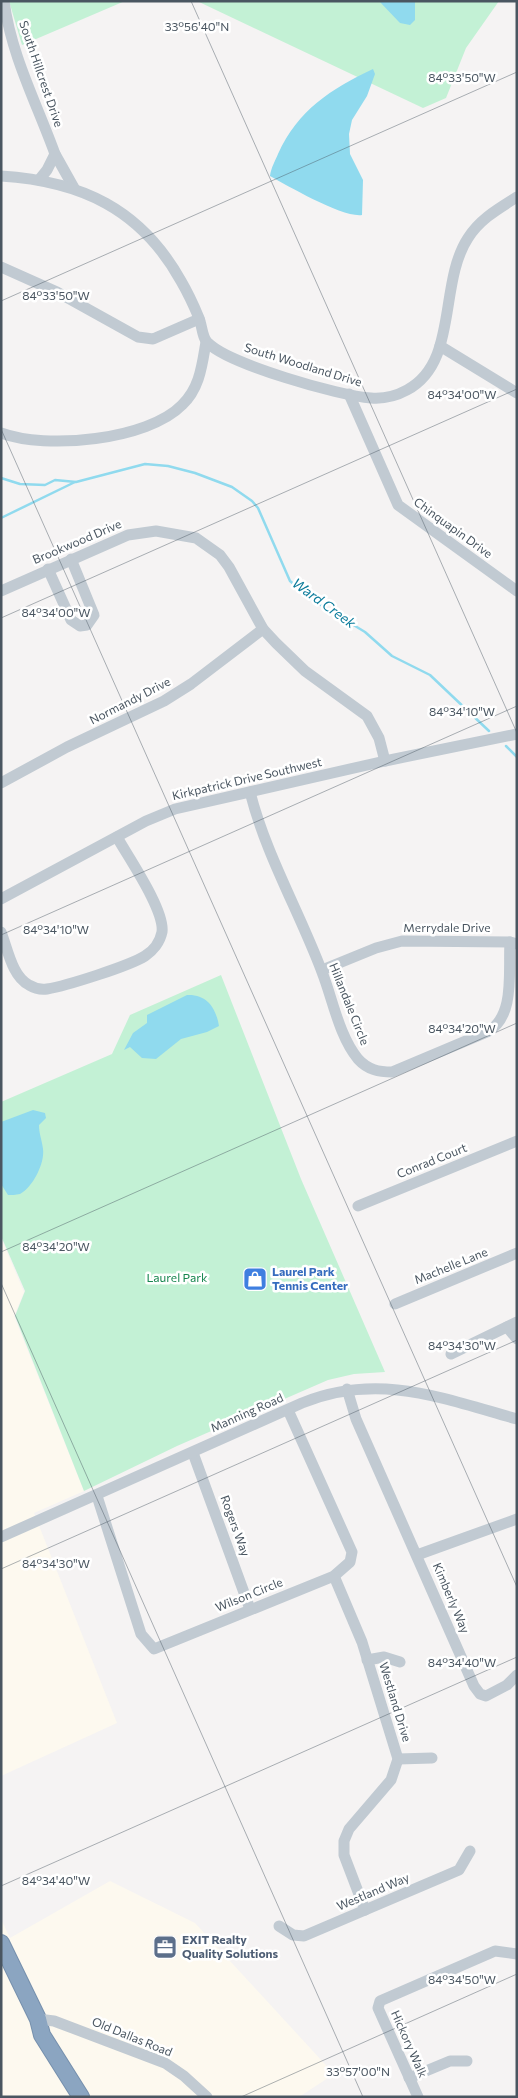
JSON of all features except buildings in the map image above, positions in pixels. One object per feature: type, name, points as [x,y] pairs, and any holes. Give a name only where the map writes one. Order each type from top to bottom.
[{"type":"highway","points":[[1,1943],[38,2019],[42,2035],[81,2097]]},
{"type":"highway","points":[[1,1968],[20,1982]]},
{"type":"highway","points":[[38,2019],[51,2031],[92,2097]]},
{"type":"street","name":"South Hillcrest Drive","points":[[4,1],[6,17],[20,63],[55,154],[74,188]]},
{"type":"street","points":[[40,180],[55,154]]},
{"type":"street","points":[[1,176],[40,180],[74,188],[107,203],[146,234],[171,264],[199,319],[206,342],[201,370],[191,395],[170,415],[152,425],[124,433],[42,443],[14,438],[1,433]]},
{"type":"street","name":"South Woodland Drive","points":[[206,342],[249,366],[348,394],[377,399],[406,391],[419,382],[430,369],[440,346],[458,256],[477,226],[497,209],[517,197]]},
{"type":"street","points":[[1,267],[57,292],[138,337],[153,339],[199,319]]},
{"type":"street","points":[[440,346],[517,393]]},
{"type":"street","name":"Chinquapin Drive","points":[[348,394],[398,505],[517,591]]},
{"type":"street","name":"Brookwood Drive","points":[[1,591],[128,535],[156,531],[196,538],[220,555],[229,567],[263,629],[305,671],[367,716],[379,738],[384,761]]},
{"type":"street","points":[[48,569],[71,620],[80,626],[87,625],[94,614],[71,559]]},
{"type":"street","name":"Normandy Drive","points":[[1,783],[67,747],[140,713],[185,688],[263,629]]},
{"type":"street","name":"Kirkpatrick Drive Southwest","points":[[1,899],[116,837],[175,810],[384,761],[517,734]]},
{"type":"street","name":"Hillandale Circle","points":[[250,792],[264,836],[322,970],[345,1037],[357,1058],[371,1069],[381,1072],[392,1072],[487,1032],[498,1025],[507,1007],[513,943]]},
{"type":"street","points":[[1,932],[16,972],[22,981],[37,989],[46,989],[78,980],[134,961],[152,950],[162,932],[160,912],[116,837]]},
{"type":"street","name":"Merrydale Drive","points":[[322,970],[370,950],[402,941],[513,943]]},
{"type":"street","name":"Conrad Court","points":[[358,1206],[517,1141]]},
{"type":"street","name":"Machelle Lane","points":[[395,1304],[517,1253]]},
{"type":"street","points":[[451,1354],[512,1325],[517,1338]]},
{"type":"street","name":"Manning Road","points":[[1,1537],[288,1410],[330,1393],[347,1389],[372,1387],[406,1390],[517,1419]]},
{"type":"street","points":[[347,1389],[356,1419],[417,1555],[517,1518]]},
{"type":"street","name":"Wilson Circle","points":[[97,1496],[140,1634],[154,1649],[334,1576],[350,1562],[352,1552],[288,1410]]},
{"type":"street","name":"Rogers Way","points":[[193,1453],[250,1609]]},
{"type":"street","name":"Kimberly Way","points":[[417,1555],[467,1671],[480,1694],[486,1696],[495,1692],[517,1675]]},
{"type":"street","name":"Westland Drive","points":[[334,1576],[367,1660],[398,1759],[391,1780],[349,1829],[344,1842],[344,1855],[365,1910]]},
{"type":"street","points":[[367,1660],[384,1657],[400,1662]]},
{"type":"street","points":[[398,1759],[432,1758]]},
{"type":"street","name":"Westland Way","points":[[279,1926],[293,1935],[304,1936],[459,1870],[470,1852]]},
{"type":"street","name":"Hickory Walk","points":[[418,2097],[378,2008],[380,2001],[495,1951],[517,1954]]},
{"type":"street","name":"Old Dallas Road","points":[[38,2019],[54,2021],[165,2063],[184,2076],[208,2097]]},
{"type":"street","points":[[409,2078],[450,2061],[467,2061]]},
{"type":"shaded area","points":[[1,1238],[24,1292],[14,1316],[84,1491],[34,1513],[117,1723],[1,1776]]},
{"type":"shaded area","points":[[110,1881],[195,1923],[334,2074],[299,2097],[1,2097],[1,1919],[10,1938]]},
{"type":"green space","points":[[9,1],[125,1],[22,45]]},
{"type":"green space","points":[[197,1],[499,1],[466,48],[446,98],[423,108]]},
{"type":"green space","name":"Laurel Park","points":[[221,975],[301,1179],[385,1372],[354,1374],[328,1380],[177,1446],[84,1491],[15,1316],[25,1291],[1,1236],[1,1102],[112,1054],[130,1015]]},
{"type":"water","points":[[379,1],[415,1],[415,20],[410,25],[400,23]]},
{"type":"water","points":[[373,69],[375,74],[367,96],[352,120],[349,134],[350,154],[363,180],[362,215],[353,215],[329,207],[270,176],[273,165],[286,139],[306,113],[330,93]]},
{"type":"water","points":[[187,995],[200,997],[209,1003],[216,1013],[219,1026],[207,1032],[181,1039],[156,1059],[142,1058],[130,1047],[124,1050],[133,1033],[147,1023],[147,1015]]},
{"type":"water","points":[[33,1110],[45,1113],[46,1118],[39,1125],[43,1149],[40,1168],[34,1180],[25,1191],[20,1194],[8,1195],[1,1184],[1,1122]]},
{"type":"waterway","name":"Ward Creek","points":[[1,478],[20,484],[45,485],[55,480],[76,482],[145,464],[168,466],[195,473],[232,487],[252,501],[258,508],[290,581],[311,599],[365,632],[392,656],[430,675],[489,731]]},
{"type":"waterway","points":[[1,518],[75,482]]},
{"type":"waterway","name":"Ward Creek","points":[[506,746],[517,757]]},
{"type":"place","name":"Laurel Park Tennis Center","points":[[255,1279]]},
{"type":"place","name":"EXIT Realty Quality Solutions","points":[[165,1947]]}]
